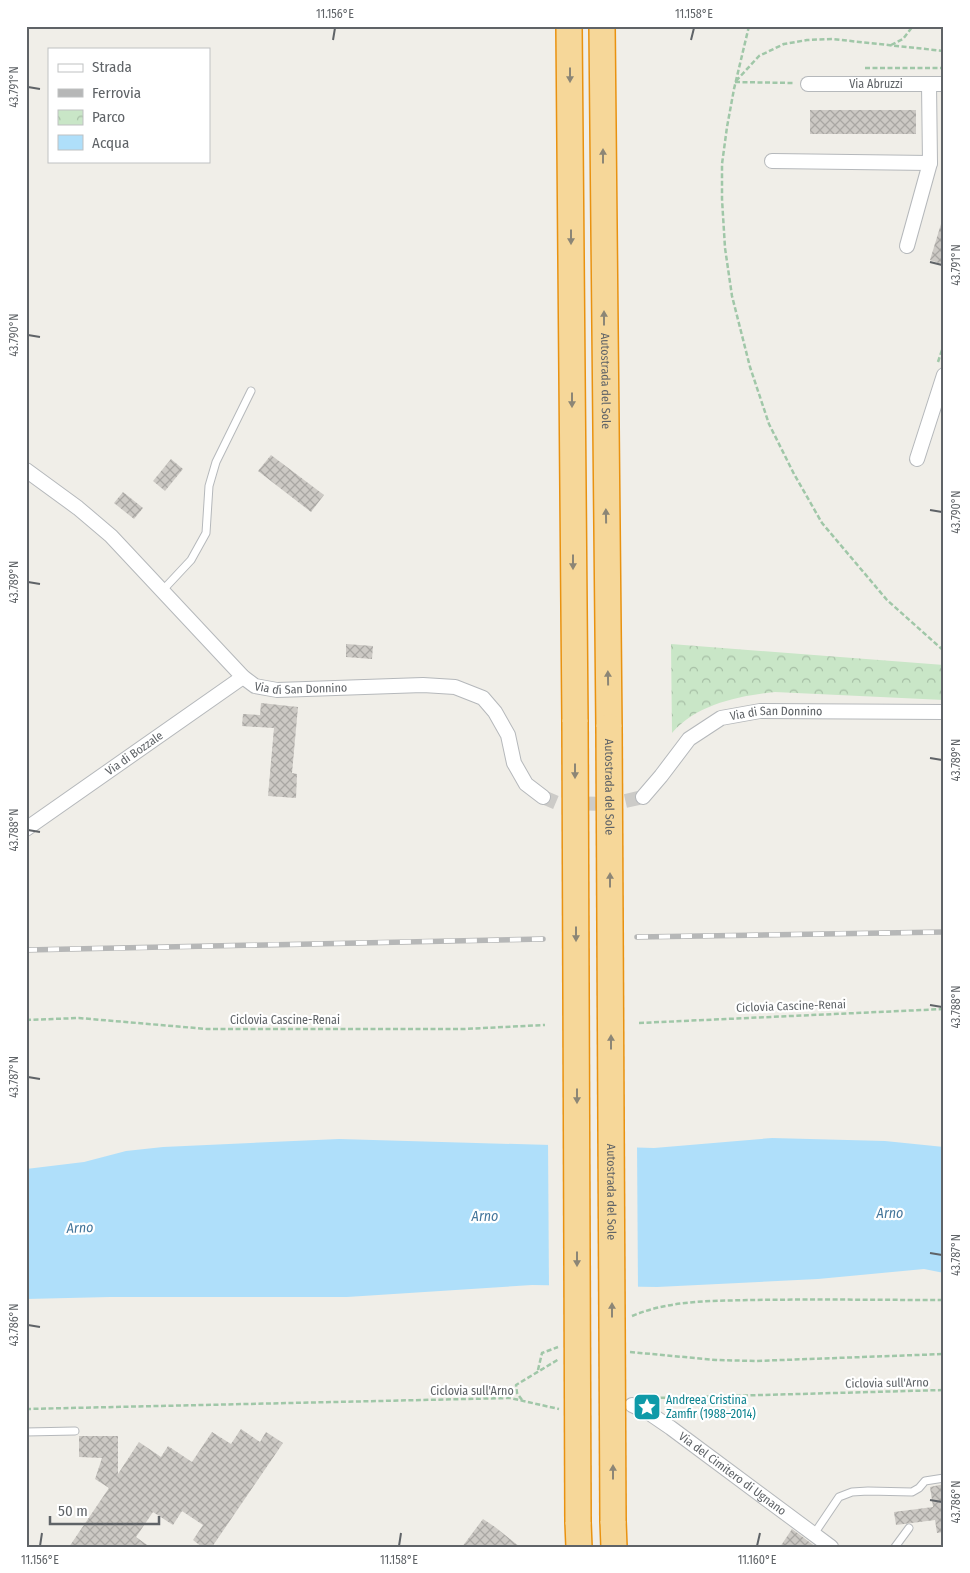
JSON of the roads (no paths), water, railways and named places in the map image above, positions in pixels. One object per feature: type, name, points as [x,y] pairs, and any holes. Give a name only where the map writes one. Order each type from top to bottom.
[{"type":"highway","points":[[569,26],[579,1547]]},
{"type":"highway","name":"Autostrada del Sole","points":[[602,26],[614,1547]]},
{"type":"street","name":"Via Abruzzi","points":[[808,84],[944,84]]},
{"type":"street","points":[[907,246],[930,163],[929,84]]},
{"type":"street","points":[[772,161],[930,163]]},
{"type":"street","points":[[917,459],[944,375]]},
{"type":"street","name":"Via di San Donnino","points":[[26,470],[78,508],[111,536],[243,677],[255,686],[277,690],[423,685],[455,687],[483,698],[495,712],[508,735],[514,762],[526,784],[543,797]]},
{"type":"street","name":"Via di Bozzale","points":[[26,829],[243,677]]},
{"type":"street","name":"Via di San Donnino","points":[[642,797],[661,776],[688,739],[721,718],[760,711],[944,712]]},
{"type":"street","name":"Via del Cimitero di Ugnano","points":[[632,1405],[649,1413],[671,1428],[831,1547]]},
{"type":"lane","points":[[162,591],[192,560],[206,533],[209,486],[216,462],[251,391]]},
{"type":"lane","points":[[26,1432],[74,1431]]},
{"type":"lane","points":[[814,1534],[839,1497],[852,1492],[912,1492],[925,1481],[944,1478]]},
{"type":"lane","points":[[895,1547],[909,1528]]},
{"type":"water","name":"Arno","points":[[772,1138],[885,1141],[944,1147],[944,1273],[924,1269],[818,1279],[657,1287],[532,1285],[347,1297],[26,1299],[26,1169],[84,1162],[126,1151],[163,1147],[339,1139],[654,1148]]},
{"type":"tunnel","points":[[543,797],[557,803],[612,804],[643,797]]},
{"type":"railway","points":[[637,937],[944,932]]},
{"type":"railway","points":[[26,950],[543,939]]},
{"type":"place","name":"Andreea Cristina Zamfir (1988–2014)","points":[[647,1407]]}]
